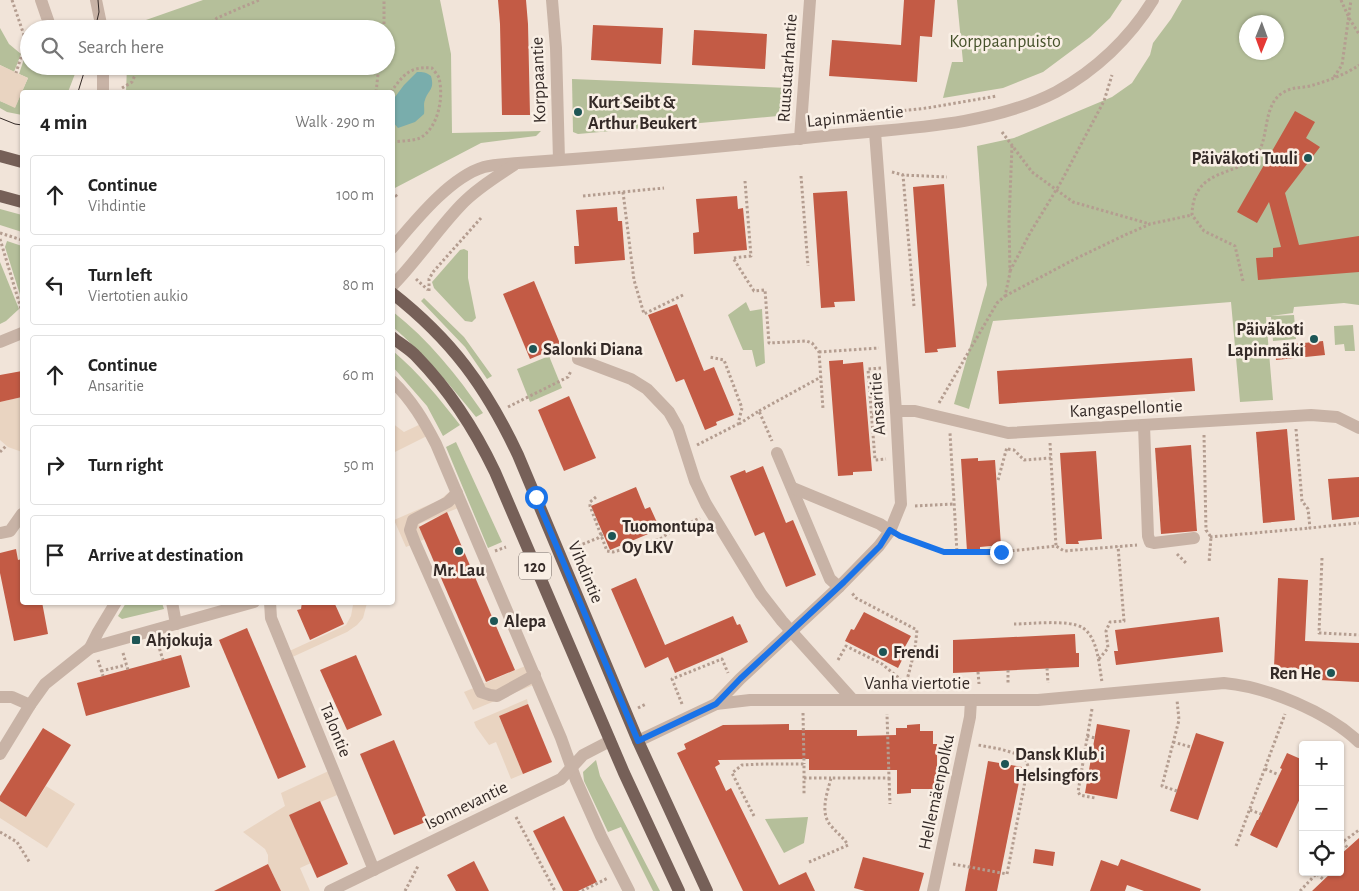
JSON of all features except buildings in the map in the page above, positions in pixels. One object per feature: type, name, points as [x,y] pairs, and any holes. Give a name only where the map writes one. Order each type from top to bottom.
[{"type":"main road","points":[[0,156],[20,161]]},
{"type":"main road","points":[[0,196],[20,201]]},
{"type":"main road","name":"Vihdintie","points":[[395,296],[440,335],[479,383],[497,412],[518,455],[638,741],[707,891]]},
{"type":"main road","name":"120","points":[[395,339],[416,356],[445,390],[482,446],[502,488],[645,821],[679,891]]},
{"type":"street","points":[[41,0],[48,20]]},
{"type":"street","points":[[96,0],[100,20]]},
{"type":"street","name":"Korppaantie","points":[[552,0],[556,48],[559,160]]},
{"type":"street","name":"Ruusutarhantie","points":[[800,139],[810,0]]},
{"type":"street","name":"Lapinmäentie","points":[[395,245],[444,191],[484,167],[875,132],[954,122],[1003,112],[1055,93],[1081,77],[1103,60],[1126,36],[1153,0]]},
{"type":"street","points":[[95,90],[100,75]]},
{"type":"street","points":[[103,75],[103,90]]},
{"type":"street","name":"Ansaritie","points":[[716,704],[880,546],[890,530],[901,504],[890,412],[891,347],[875,132]]},
{"type":"street","name":"Lapinmäentie","points":[[395,283],[462,204],[482,186],[518,163]]},
{"type":"street","points":[[0,342],[20,334]]},
{"type":"street","name":"Vanha viertotie","points":[[578,359],[631,379],[647,389],[669,412],[678,428],[695,481],[706,504],[761,594],[791,631],[853,700],[1038,700],[1207,684],[1236,684],[1306,708],[1347,731],[1359,742]]},
{"type":"street","points":[[395,384],[419,413],[436,444],[535,674],[600,836],[629,891]]},
{"type":"street","name":"Kangaspellontie","points":[[890,412],[915,411],[1008,433],[1311,415],[1337,418],[1359,428]]},
{"type":"street","points":[[1144,424],[1148,536],[1150,542],[1194,538]]},
{"type":"street","points":[[777,453],[830,580],[842,584]]},
{"type":"street","points":[[793,488],[880,524],[890,530]]},
{"type":"street","points":[[458,493],[448,502],[413,520],[410,530],[415,543],[480,692],[490,696],[497,696],[535,674]]},
{"type":"street","points":[[0,533],[10,531],[20,517]]},
{"type":"street","points":[[90,648],[114,605]]},
{"type":"street","points":[[173,605],[176,624]]},
{"type":"street","points":[[0,754],[45,684],[90,648],[243,605]]},
{"type":"street","name":"Talontie","points":[[270,605],[271,618],[374,870]]},
{"type":"street","points":[[0,697],[12,697],[30,705]]},
{"type":"street","points":[[638,741],[716,704],[750,700],[853,700]]},
{"type":"street","name":"Hellemäenpolku","points":[[933,891],[970,717],[971,700]]},
{"type":"street","name":"Isonnevantie","points":[[330,891],[560,779],[583,755],[610,741]]},
{"type":"path","points":[[12,0],[20,23]]},
{"type":"path","points":[[215,20],[259,0]]},
{"type":"path","points":[[384,0],[384,20]]},
{"type":"path","points":[[1341,0],[1359,34]]},
{"type":"path","points":[[1334,77],[1342,65],[1351,0]]},
{"type":"path","points":[[16,73],[20,60]]},
{"type":"path","points":[[1192,215],[1197,194],[1204,183],[1221,172],[1248,162],[1254,157],[1261,147],[1269,114],[1275,100],[1283,92],[1346,74],[1359,65]]},
{"type":"path","points":[[393,90],[406,74],[420,67],[432,68],[438,77],[440,94],[437,118],[431,130],[418,139],[395,142]]},
{"type":"path","points":[[122,88],[132,82],[135,75]]},
{"type":"path","points":[[376,90],[378,75]]},
{"type":"path","points":[[1010,273],[1104,101],[1112,75]]},
{"type":"path","points":[[873,114],[927,108],[997,96]]},
{"type":"path","points":[[1002,132],[1032,172],[1073,202],[1150,224]]},
{"type":"path","points":[[1005,296],[1010,273],[1009,221],[1012,146]]},
{"type":"path","points":[[914,306],[903,175],[947,177]]},
{"type":"path","points":[[800,176],[808,266]]},
{"type":"path","points":[[746,181],[751,256],[733,258],[754,291],[764,290],[769,343],[806,341],[812,343],[819,352],[823,409]]},
{"type":"path","points":[[582,196],[664,188]]},
{"type":"path","points":[[623,192],[634,280],[644,314],[683,295]]},
{"type":"path","points":[[938,405],[997,303],[1005,296],[1075,259],[1150,224],[1192,215]]},
{"type":"path","points":[[1192,215],[1204,231],[1235,246],[1243,281]]},
{"type":"path","points":[[428,291],[433,272],[481,218]]},
{"type":"path","points":[[0,233],[20,239]]},
{"type":"path","points":[[0,239],[20,305]]},
{"type":"path","points":[[819,352],[891,347]]},
{"type":"path","points":[[709,357],[724,360],[742,408],[738,424]]},
{"type":"path","points":[[516,402],[568,377],[578,359]]},
{"type":"path","points":[[881,368],[868,369],[875,460],[888,459]]},
{"type":"path","points":[[685,450],[738,424],[821,377]]},
{"type":"path","points":[[760,411],[777,453]]},
{"type":"path","points":[[872,414],[890,412]]},
{"type":"path","points":[[1295,416],[1302,501],[1308,509],[1310,528]]},
{"type":"path","points":[[949,419],[957,553]]},
{"type":"path","points":[[1204,421],[1206,530],[1211,537],[1209,563]]},
{"type":"path","points":[[1049,430],[1056,546]]},
{"type":"path","points":[[998,480],[1007,448],[1008,433]]},
{"type":"path","points":[[0,452],[7,445]]},
{"type":"path","points":[[1007,448],[1014,450],[1024,460],[1051,458]]},
{"type":"path","points":[[596,497],[590,502],[590,506],[607,551],[612,552],[660,539],[673,530],[699,518]]},
{"type":"path","points":[[901,504],[910,506],[954,504]]},
{"type":"path","points":[[1194,538],[1359,523]]},
{"type":"path","points":[[890,530],[900,536],[944,552],[957,553],[1001,552],[1056,546],[1064,551],[1154,543]]},
{"type":"path","points":[[578,546],[602,535]]},
{"type":"path","points":[[1098,660],[1108,648],[1106,631],[1110,622],[1124,621],[1118,546]]},
{"type":"path","points":[[1322,558],[1319,633],[1359,635]]},
{"type":"path","points":[[838,660],[846,646],[882,664],[906,684],[915,649],[917,630],[856,598],[842,584]]},
{"type":"path","points":[[1014,624],[1070,624],[1083,628],[1092,638],[1098,660],[1098,695],[1087,736],[1078,792],[1080,795],[1095,798]]},
{"type":"path","points":[[682,704],[672,679],[722,659],[728,673]]},
{"type":"path","points":[[101,672],[126,665]]},
{"type":"path","points":[[1046,668],[1048,683]]},
{"type":"path","points":[[1008,670],[1008,684]]},
{"type":"path","points":[[978,672],[978,684]]},
{"type":"path","points":[[1176,687],[1179,720],[1162,786],[1177,791]]},
{"type":"path","points":[[804,700],[804,795]]},
{"type":"path","points":[[886,700],[890,804]]},
{"type":"path","points":[[1236,846],[1290,702]]},
{"type":"path","points":[[1087,736],[1095,738]]},
{"type":"path","points":[[940,861],[1007,874],[1028,766],[1024,756],[1018,753],[965,742]]},
{"type":"path","points":[[1173,742],[1191,747]]},
{"type":"path","points":[[754,816],[732,773],[742,765],[804,764]]},
{"type":"path","points":[[1265,769],[1279,775]]},
{"type":"path","points":[[804,778],[889,778]]},
{"type":"path","points":[[809,862],[848,845],[844,838],[830,826],[825,817],[826,799],[831,778]]},
{"type":"path","points":[[1080,778],[1087,779]]},
{"type":"path","points":[[509,803],[555,891]]},
{"type":"path","points":[[1250,810],[1261,814]]},
{"type":"path","points":[[1344,841],[1359,830]]},
{"type":"path","points":[[0,832],[17,842],[30,863]]},
{"type":"path","points":[[1344,845],[1348,848]]},
{"type":"path","points":[[405,891],[418,866]]},
{"type":"path","points":[[1300,891],[1314,876]]},
{"type":"path","points":[[1320,876],[1324,880]]},
{"type":"path","points":[[582,891],[608,878]]},
{"type":"green space","points":[[203,0],[440,0],[451,54],[452,133],[541,131],[536,136],[481,143],[395,188],[395,90],[126,90],[127,75],[395,75],[395,20],[146,20]]},
{"type":"green space","name":"Korppaanpuisto","points":[[957,0],[1122,0],[1110,18],[1090,37],[1043,72],[1003,88],[943,98],[952,62],[963,62]]},
{"type":"green space","points":[[1182,0],[1359,0],[1359,305],[1344,303],[1294,307],[1293,313],[1271,316],[1294,315],[1296,339],[1273,341],[1271,317],[1266,317],[1273,400],[1240,402],[1231,302],[993,321],[969,409],[954,404],[987,285],[977,146],[1014,138],[1112,97],[1132,83],[1150,55],[1153,43],[1171,19]]},
{"type":"green space","points":[[0,28],[9,44],[20,53],[20,57],[14,72],[0,65]]},
{"type":"green space","points":[[21,75],[75,75],[69,90],[23,90],[28,78]]},
{"type":"green space","points":[[572,79],[787,88],[782,114],[778,116],[578,134],[573,132]]},
{"type":"green space","points":[[20,96],[20,115],[7,112],[0,108],[0,101],[15,107]]},
{"type":"green space","points":[[0,209],[20,214],[20,231],[0,225]]},
{"type":"green space","points":[[7,241],[20,245],[20,295],[5,247]]},
{"type":"green space","points":[[460,250],[468,251],[468,278],[476,318],[472,322],[465,321],[434,288],[432,282]]},
{"type":"green space","points":[[0,262],[19,309],[0,324]]},
{"type":"green space","points":[[424,298],[464,337],[492,376],[487,379],[465,347],[421,301]]},
{"type":"green space","points":[[746,302],[750,311],[762,309],[765,363],[756,367],[752,350],[743,350],[728,315]]},
{"type":"green space","points":[[395,314],[442,359],[483,413],[476,417],[426,359],[395,329]]},
{"type":"green space","points":[[1353,325],[1355,351],[1345,351],[1344,344],[1335,345],[1334,326]]},
{"type":"green space","points":[[395,353],[420,377],[460,425],[443,436],[427,406],[395,369]]},
{"type":"green space","points":[[549,356],[562,388],[530,402],[517,369]]},
{"type":"green space","points":[[456,442],[502,542],[488,548],[446,447]]},
{"type":"green space","points":[[125,605],[163,605],[164,609],[122,619],[118,616]]},
{"type":"green space","points":[[596,760],[600,776],[660,891],[653,891],[621,827],[608,832],[584,781],[583,772]]},
{"type":"green space","points":[[808,817],[804,843],[784,853],[765,819]]},
{"type":"shaded area","points":[[0,65],[28,78],[23,90],[20,90],[20,96],[15,108],[0,101]]},
{"type":"shaded area","points":[[20,397],[20,451],[8,447],[0,440],[0,402]]},
{"type":"shaded area","points":[[425,422],[431,434],[395,452],[395,425],[404,432]]},
{"type":"shaded area","points":[[455,487],[463,506],[419,524],[425,539],[406,547],[395,520],[440,500]]},
{"type":"shaded area","points":[[353,605],[366,605],[363,618],[347,632],[288,659],[285,653],[346,625],[351,616]]},
{"type":"shaded area","points":[[530,664],[538,683],[473,710],[464,692]]},
{"type":"shaded area","points":[[527,699],[528,704],[499,716],[523,774],[511,779],[496,742],[489,745],[474,722]]},
{"type":"shaded area","points":[[333,769],[342,793],[289,815],[311,863],[300,868],[310,891],[281,891],[268,864],[268,855],[265,849],[243,832],[285,806],[281,793]]},
{"type":"shaded area","points":[[46,786],[75,804],[47,848],[0,818],[0,801],[26,817]]},
{"type":"water","points":[[417,72],[423,72],[431,76],[432,87],[424,102],[424,114],[415,122],[398,128],[395,124],[395,97]]},
{"type":"tram line","points":[[97,20],[99,12],[98,0]]},
{"type":"tram line","points":[[79,90],[83,75]]},
{"type":"tram line","points":[[0,118],[20,125]]},
{"type":"place","name":"Kurt Seibt & Arthur Beukert","points":[[578,112]]},
{"type":"place","name":"Päiväkoti Tuuli","points":[[1308,158]]},
{"type":"place","name":"Päiväkoti Lapinmäki","points":[[1314,339]]},
{"type":"place","name":"Salonki Diana","points":[[533,349]]},
{"type":"place","name":"Tuomontupa Oy LKV","points":[[612,536]]},
{"type":"place","name":"Mr. Lau","points":[[459,551]]},
{"type":"place","name":"Alepa","points":[[494,621]]},
{"type":"place","name":"Ahjokuja","points":[[136,640]]},
{"type":"place","name":"Frendi","points":[[883,652]]},
{"type":"place","name":"Ren He","points":[[1331,673]]},
{"type":"place","name":"Dansk Klub i Helsingfors","points":[[1005,764]]},
{"type":"route","points":[[536,497],[638,741],[716,704],[740,679],[844,582],[880,546],[890,530],[900,536],[944,552],[1001,552]]}]
